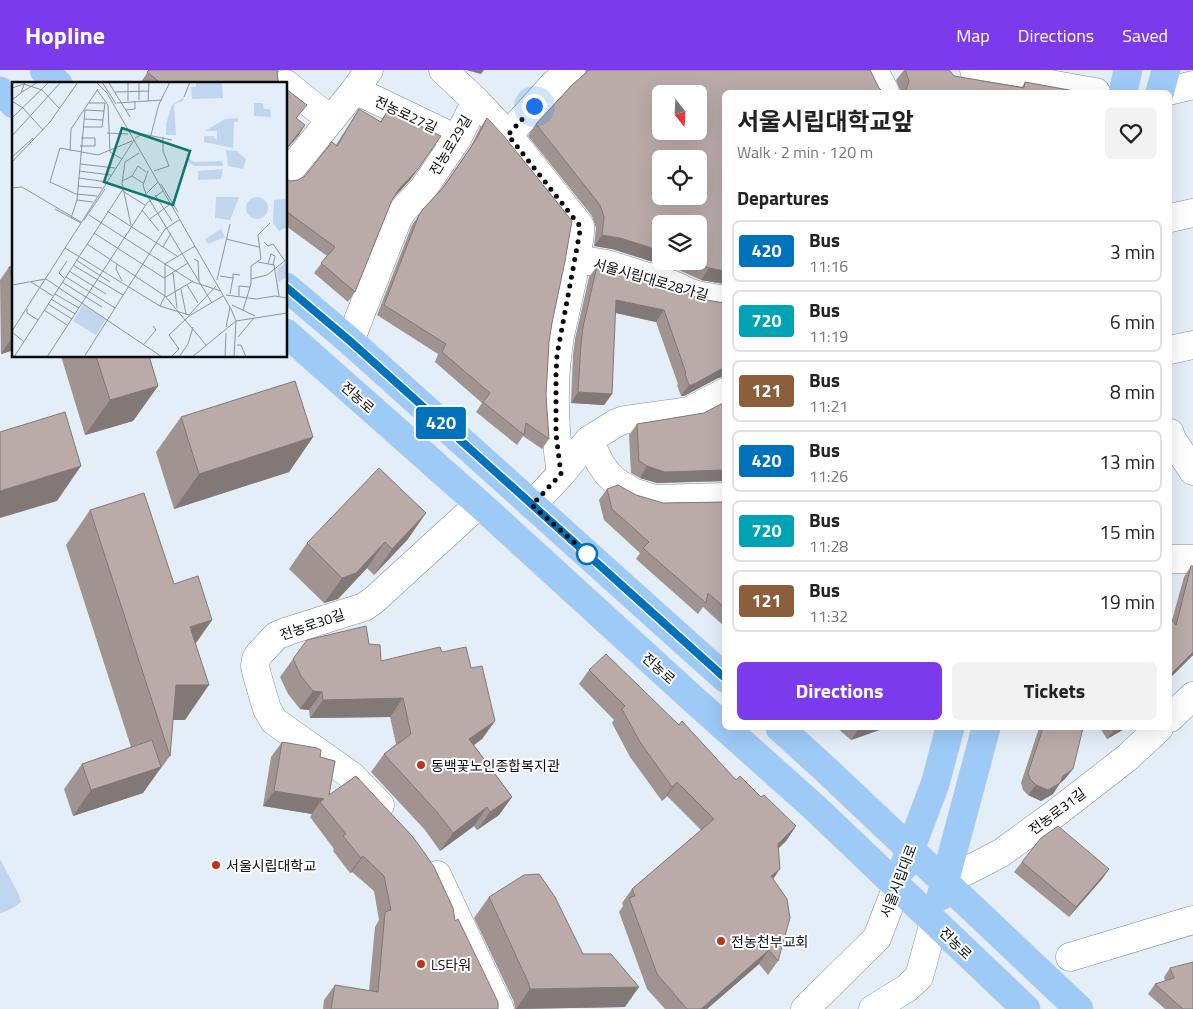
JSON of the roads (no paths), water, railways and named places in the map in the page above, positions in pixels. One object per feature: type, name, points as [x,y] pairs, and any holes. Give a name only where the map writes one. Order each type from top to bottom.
[{"type":"main road","points":[[1123,90],[1128,70]]},
{"type":"main road","points":[[1161,90],[1166,70]]},
{"type":"main road","points":[[0,91],[12,102]]},
{"type":"main road","points":[[288,289],[350,341],[722,675]]},
{"type":"main road","name":"전농로","points":[[288,335],[479,504],[722,725]]},
{"type":"main road","name":"전농로","points":[[728,730],[814,806],[1026,1009]]},
{"type":"main road","points":[[782,730],[1079,1009]]},
{"type":"main road","name":"서울시립대로","points":[[897,886],[935,784],[949,730]]},
{"type":"main road","points":[[934,922],[985,730]]},
{"type":"street","points":[[268,70],[283,82]]},
{"type":"street","name":"전농로29길","points":[[443,70],[508,135],[580,226],[576,259],[557,355],[556,434],[561,474]]},
{"type":"street","points":[[508,135],[553,86],[571,70]]},
{"type":"street","points":[[874,70],[884,90]]},
{"type":"street","points":[[974,70],[1011,84],[1046,84],[1084,90]]},
{"type":"street","name":"전농로27길","points":[[288,173],[362,80],[457,139]]},
{"type":"street","points":[[288,86],[331,120]]},
{"type":"street","points":[[1172,90],[1193,86]]},
{"type":"street","name":"전농로29길","points":[[350,341],[398,218],[423,189],[457,139],[476,101]]},
{"type":"street","points":[[1172,218],[1193,213]]},
{"type":"street","name":"서울시립대로28가길","points":[[576,259],[607,264],[674,285],[697,295],[722,299]]},
{"type":"street","points":[[1172,349],[1193,344]]},
{"type":"street","points":[[532,505],[589,440],[620,421],[688,411],[722,394]]},
{"type":"street","points":[[589,440],[600,464],[607,473],[614,481],[633,492],[655,499],[722,497]]},
{"type":"street","points":[[1172,440],[1193,471]]},
{"type":"street","name":"전농로30길","points":[[394,820],[352,776],[274,721],[267,709],[255,666],[256,659],[276,636],[364,606],[374,600],[479,504]]},
{"type":"street","points":[[1172,559],[1193,559]]},
{"type":"street","points":[[1172,716],[1193,696]]},
{"type":"street","name":"전농로31길","points":[[945,882],[1001,853],[1128,757],[1157,730]]},
{"type":"street","points":[[424,855],[437,875],[500,1009]]},
{"type":"street","name":"서울시립대로","points":[[804,1009],[877,938],[897,886]]},
{"type":"street","points":[[1070,957],[1193,920]]},
{"type":"street","points":[[873,1009],[920,978],[934,922]]},
{"type":"place","name":"동백꽃노인종합복지관","points":[[421,765]]},
{"type":"place","name":"서울시립대학교","points":[[216,865]]},
{"type":"place","name":"전농천부교회","points":[[721,941]]},
{"type":"place","name":"LS타워","points":[[421,964]]}]
